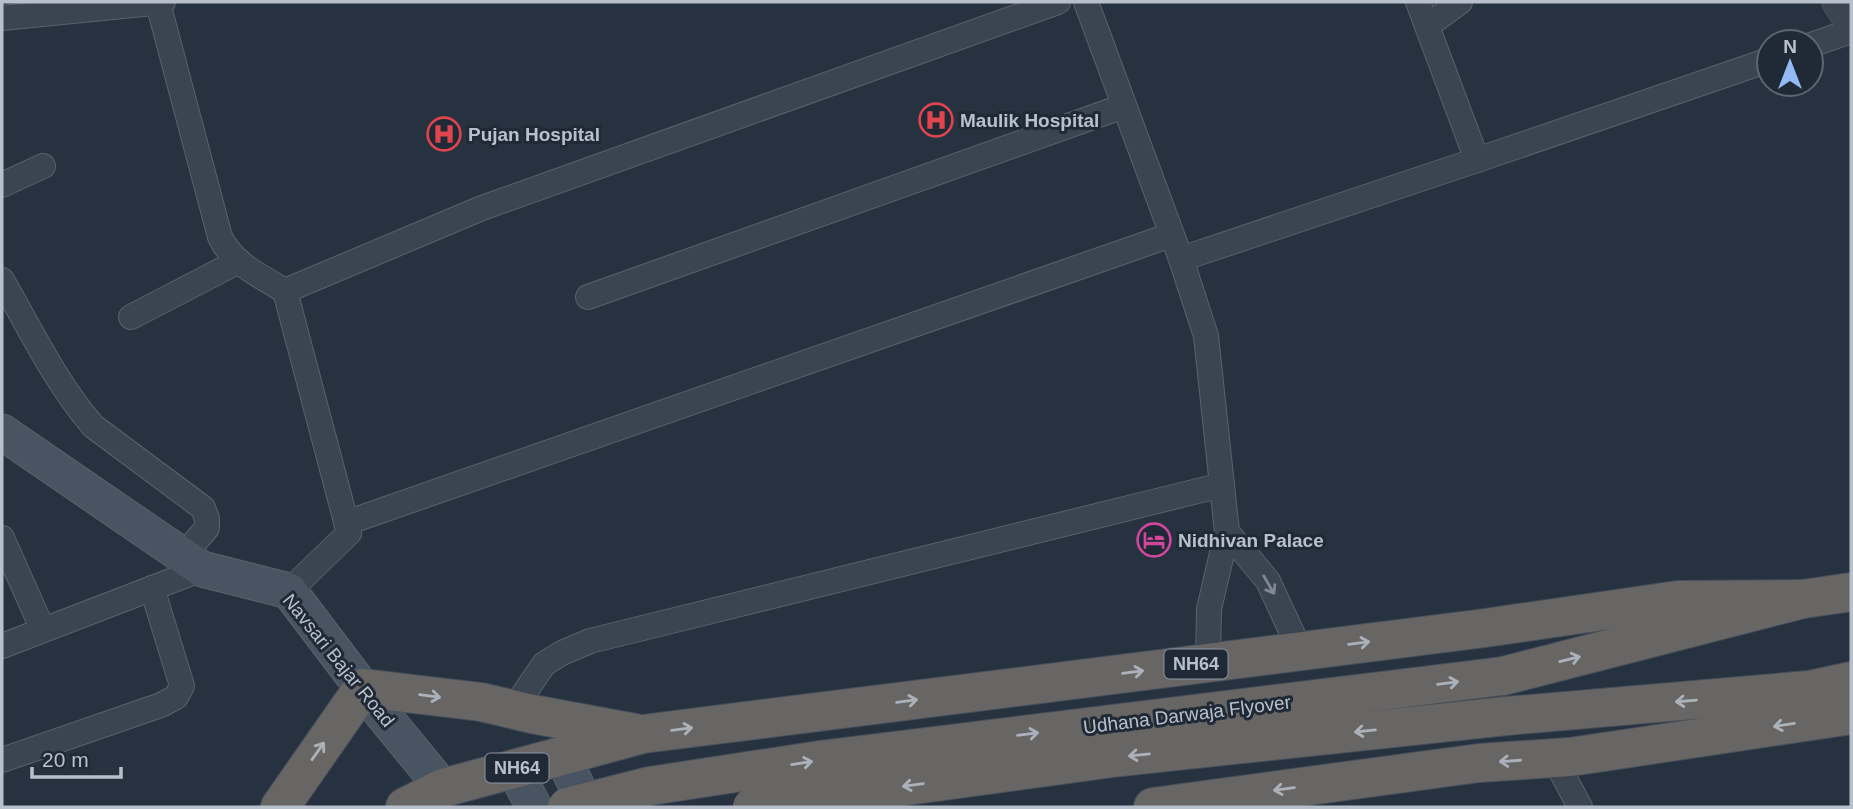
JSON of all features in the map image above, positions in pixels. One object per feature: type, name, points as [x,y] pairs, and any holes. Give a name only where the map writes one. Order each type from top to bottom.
[{"type":"highway","name":"NH64","points":[[450,798],[514,769],[643,734],[1485,628],[1678,600],[1803,599],[1851,592]]},
{"type":"highway","name":"Udhana Darwaja Flyover","points":[[567,807],[650,786],[820,760],[1503,676],[1803,599]]},
{"type":"highway","name":"Udhana Darwaja Flyover","points":[[752,807],[1120,757],[1506,716],[1809,690],[1851,681]]},
{"type":"highway","points":[[280,807],[363,688],[481,702],[643,734]]},
{"type":"highway","points":[[1153,807],[1479,763],[1554,758],[1851,715]]},
{"type":"highway","points":[[757,720],[771,807]]},
{"type":"highway","points":[[577,752],[620,807]]},
{"type":"highway","points":[[405,807],[450,798]]},
{"type":"main road","name":"Navsari Bajar Road","points":[[2,432],[192,562],[289,592],[450,798]]},
{"type":"main road","points":[[577,752],[587,807]]},
{"type":"main road","points":[[514,769],[534,807]]},
{"type":"street","points":[[2,18],[160,2],[220,237],[226,251],[236,262],[285,291],[349,533],[289,592]]},
{"type":"street","points":[[285,291],[482,208],[1058,2]]},
{"type":"street","points":[[1086,2],[1181,259],[1206,336],[1227,532],[1209,609],[1208,662]]},
{"type":"street","points":[[1418,2],[1477,160]]},
{"type":"street","points":[[1427,26],[1460,2]]},
{"type":"street","points":[[1838,2],[1851,22]]},
{"type":"street","points":[[1825,40],[1851,31]]},
{"type":"street","points":[[1181,259],[1755,65]]},
{"type":"street","points":[[588,297],[1124,106]]},
{"type":"street","points":[[2,185],[43,166]]},
{"type":"street","points":[[346,523],[1171,234]]},
{"type":"street","points":[[131,317],[236,262]]},
{"type":"street","points":[[2,280],[45,355],[93,426],[203,508],[207,519],[207,528],[192,562],[152,588],[2,646]]},
{"type":"street","points":[[513,710],[544,664],[590,641],[1222,485]]},
{"type":"street","points":[[1227,532],[1268,581],[1300,650]]},
{"type":"street","points":[[2,538],[43,630]]},
{"type":"street","points":[[2,760],[161,705],[176,697],[182,685],[152,588]]},
{"type":"street","points":[[1554,758],[1580,807]]},
{"type":"place","name":"Maulik Hospital","points":[[936,120]]},
{"type":"place","name":"Pujan Hospital","points":[[444,134]]},
{"type":"place","name":"Nidhivan Palace","points":[[1154,540]]}]
